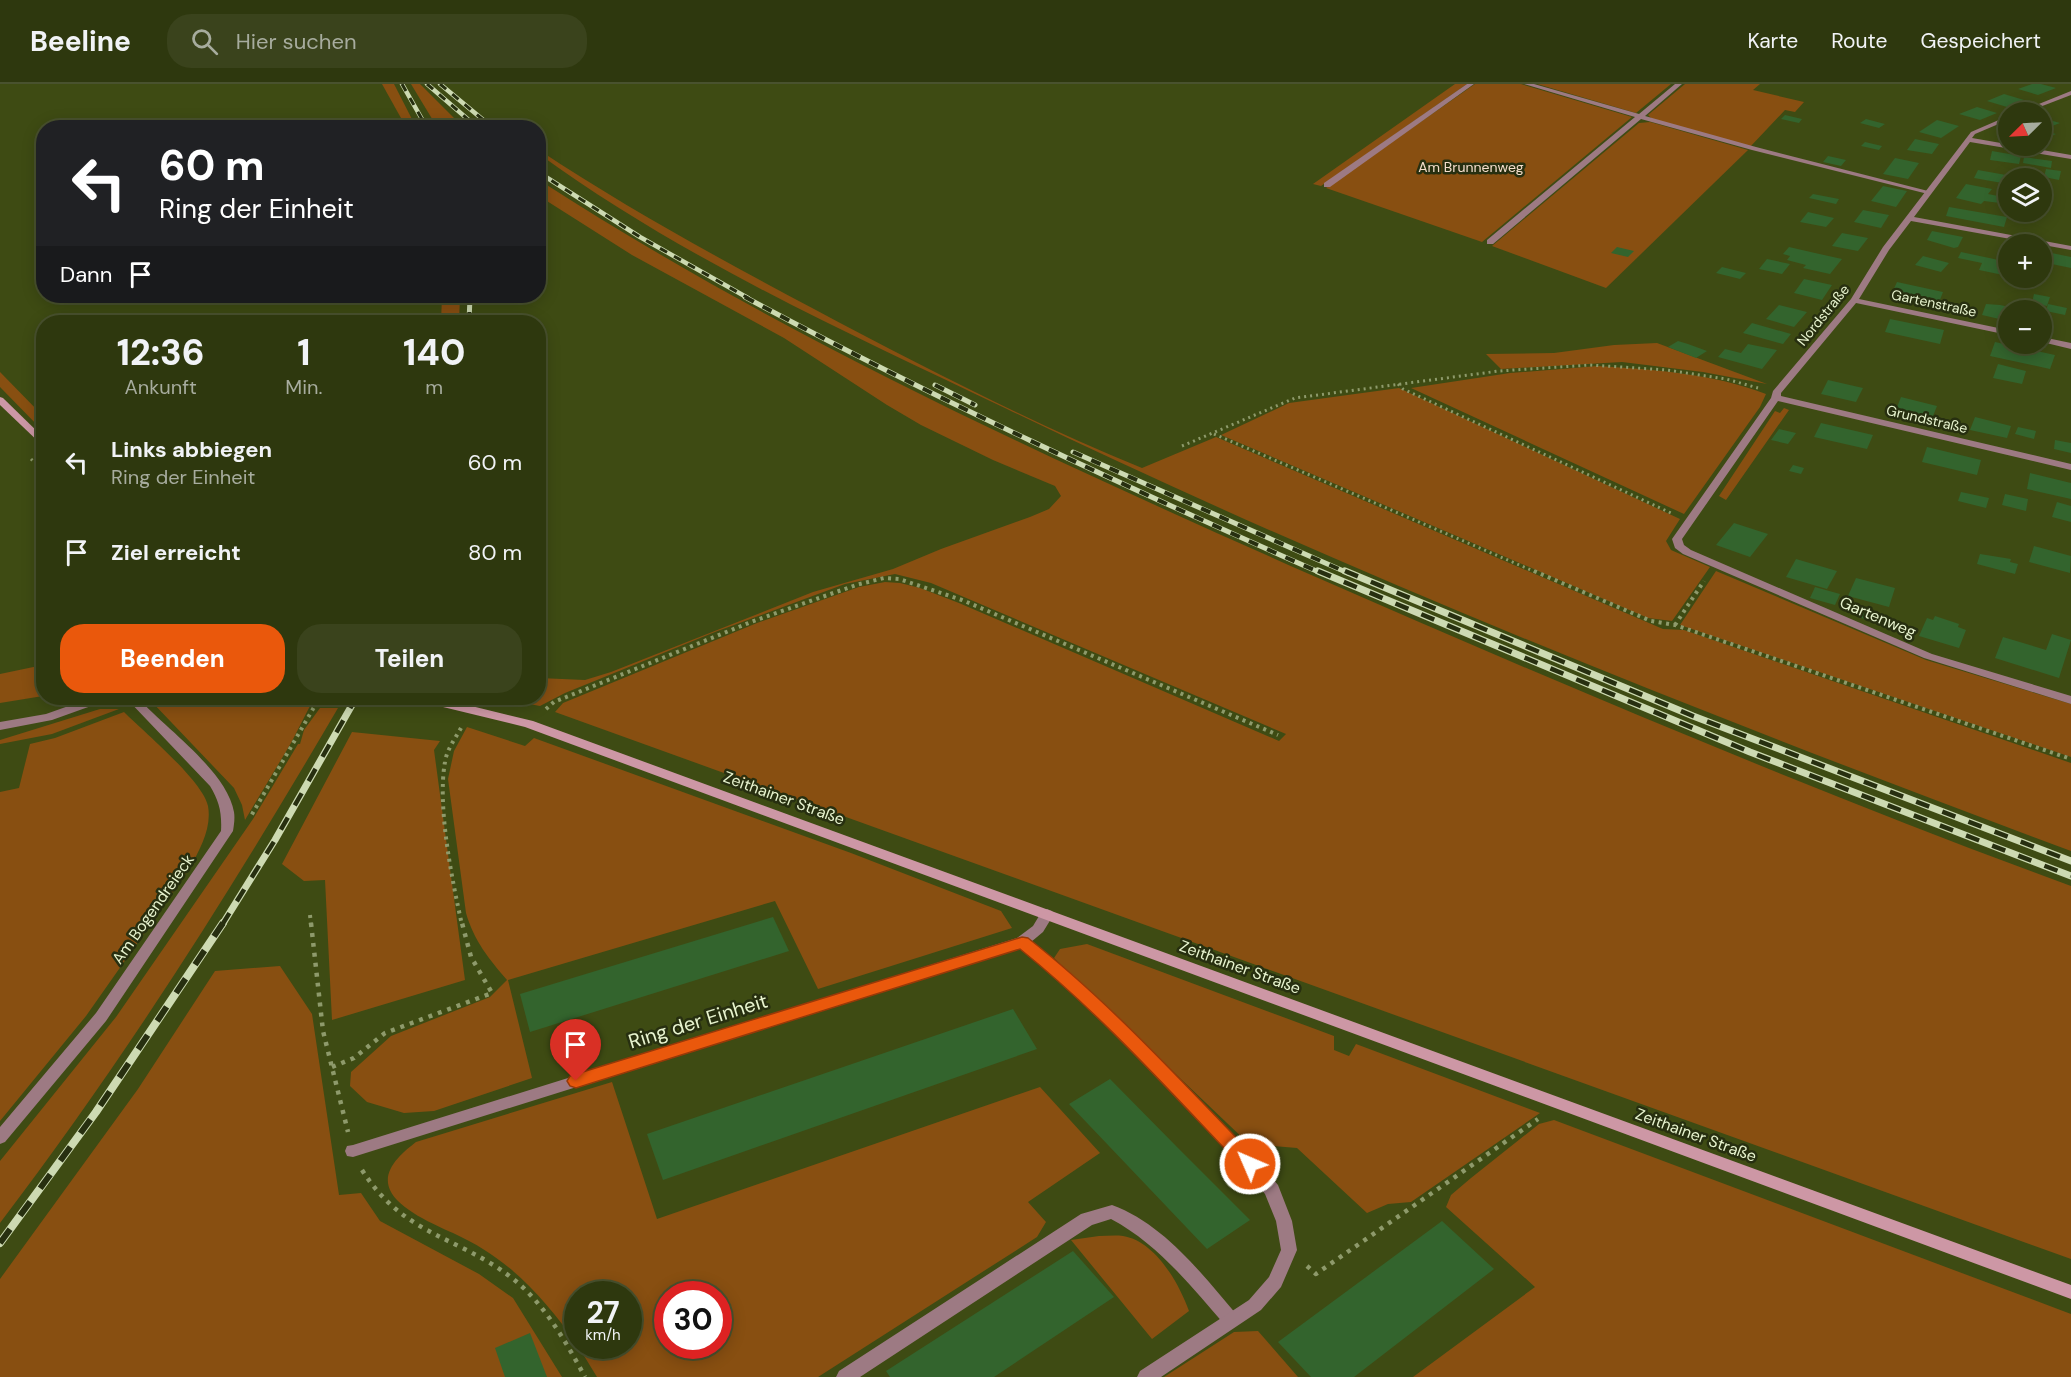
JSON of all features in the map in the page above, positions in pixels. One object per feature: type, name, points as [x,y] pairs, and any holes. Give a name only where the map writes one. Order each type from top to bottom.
[{"type":"street","points":[[1326,185],[1471,84]]},
{"type":"street","points":[[1527,84],[1754,149],[1928,192]]},
{"type":"street","points":[[1490,242],[1679,84]]},
{"type":"street","points":[[2048,102],[2071,93]]},
{"type":"street","name":"Nordstraße","points":[[1679,546],[1677,539],[1776,395],[1854,300],[1886,249],[1928,192],[1973,133],[1998,122]]},
{"type":"street","points":[[1969,140],[2071,157]]},
{"type":"street","points":[[1910,219],[2071,248]]},
{"type":"street","name":"Gartenstraße","points":[[1854,300],[1998,331]]},
{"type":"street","points":[[2052,342],[2071,346]]},
{"type":"street","name":"Grundstraße","points":[[1776,395],[2071,467]]},
{"type":"street","points":[[0,400],[36,436]]},
{"type":"street","name":"Gartenweg","points":[[1679,546],[1928,656],[2071,700]]},
{"type":"street","points":[[0,726],[48,717],[81,705]]},
{"type":"street","points":[[137,705],[208,775],[223,795],[229,813],[226,831]]},
{"type":"street","name":"Zeithainer Straße","points":[[452,705],[529,724],[2071,1292]]},
{"type":"street","name":"Am Bogendreieck","points":[[0,1138],[100,1017],[226,831]]},
{"type":"street","name":"Ring der Einheit","points":[[353,1151],[1022,942],[1038,929],[1047,914]]},
{"type":"street","points":[[1022,942],[1051,965],[1142,1051],[1250,1164],[1272,1190],[1284,1221],[1289,1250],[1275,1282],[1255,1305],[1146,1377]]},
{"type":"street","points":[[845,1377],[1087,1219],[1112,1212],[1134,1222],[1157,1241],[1231,1320]]},
{"type":"path","points":[[1182,446],[1215,434],[1281,402],[1295,398],[1498,371],[1590,365],[1667,370],[1726,379],[1776,395]]},
{"type":"path","points":[[1398,384],[1403,389],[1691,521]]},
{"type":"path","points":[[1215,434],[1651,621],[1675,625],[2071,759]]},
{"type":"path","points":[[1675,625],[1711,570],[1718,565]]},
{"type":"path","points":[[529,724],[554,702],[653,661],[830,593],[884,578],[922,585],[962,600],[1278,735]]},
{"type":"path","points":[[226,831],[243,828],[267,792],[315,705]]},
{"type":"path","points":[[332,1067],[354,1058],[385,1033],[492,993],[471,955],[460,914],[444,787],[444,762],[450,746],[462,727],[479,711]]},
{"type":"path","points":[[310,915],[323,1031],[353,1151],[365,1176],[386,1205],[408,1222],[482,1257],[513,1279],[549,1320],[569,1348],[585,1377]]},
{"type":"path","points":[[1289,1250],[1316,1274],[1544,1115],[1549,1100]]},
{"type":"green space","points":[[382,84],[394,84],[412,120],[402,120]]},
{"type":"green space","points":[[411,84],[420,84],[456,120],[433,120]]},
{"type":"green space","points":[[1455,84],[1467,84],[1321,186],[1313,184]]},
{"type":"green space","name":"Am Brunnenweg","points":[[1475,84],[1521,84],[1632,117],[1482,242],[1326,188]]},
{"type":"green space","points":[[1537,84],[1671,84],[1636,113]]},
{"type":"green space","points":[[1685,84],[1760,84],[1753,90],[1804,102],[1795,112],[1785,110],[1750,147],[1652,119],[1648,115]]},
{"type":"green space","name":"Am Brunnenweg","points":[[1650,122],[1748,150],[1606,288],[1492,246],[1639,123]]},
{"type":"green space","points":[[546,154],[675,233],[854,330],[1017,413],[1142,468],[1216,437],[1663,629],[1684,630],[2071,763],[2071,851],[1667,696],[1269,530],[1137,470],[886,352],[826,322],[708,260],[594,192],[546,159]]},
{"type":"green space","points":[[546,184],[631,237],[820,343],[916,392],[1111,485],[1309,574],[1592,696],[1878,813],[2071,886],[2071,1259],[555,712],[563,703],[757,623],[859,587],[885,582],[920,588],[959,603],[1279,741],[1286,734],[931,583],[895,574],[845,584],[715,632],[546,703],[546,678],[585,680],[611,672],[813,592],[893,569],[1030,517],[1049,509],[1061,496],[1055,486],[993,460],[921,425],[784,338],[632,255],[546,200]]},
{"type":"green space","points":[[442,303],[460,303],[459,315],[441,315]]},
{"type":"green space","points":[[1657,343],[1767,384],[1703,372],[1622,362],[1501,369],[1486,354],[1554,353],[1614,345]]},
{"type":"green space","points":[[1598,366],[1704,377],[1766,394],[1760,407],[1684,514],[1411,388],[1510,373]]},
{"type":"green space","points":[[0,372],[36,409],[36,424],[0,387]]},
{"type":"green space","points":[[1399,388],[1680,519],[1666,541],[1671,550],[1710,567],[1672,621],[1648,618],[1221,435],[1289,403]]},
{"type":"green space","points":[[1784,408],[1789,410],[1726,500],[1719,496],[1775,411],[1780,413]]},
{"type":"green space","points":[[1716,571],[1926,660],[2071,704],[2071,757],[1680,625]]},
{"type":"green space","points":[[36,666],[36,697],[0,703],[0,674]]},
{"type":"green space","points":[[155,705],[310,706],[291,743],[245,820],[242,805],[234,788]]},
{"type":"green space","points":[[320,708],[338,708],[177,971],[91,1098],[0,1223],[0,1161],[116,1017],[253,819],[300,744],[304,730]]},
{"type":"green space","points":[[100,709],[119,709],[52,734],[0,744],[0,740]]},
{"type":"green space","points":[[124,712],[172,757],[196,784],[208,806],[207,830],[190,868],[86,1016],[0,1121],[0,792],[19,788],[30,744],[55,738]]},
{"type":"green space","points":[[467,727],[525,746],[534,738],[851,853],[1001,911],[1012,928],[818,989],[775,901],[508,980],[532,1078],[434,1111],[404,1113],[367,1102],[350,1086],[351,1072],[391,1036],[490,997],[507,980],[478,941],[466,913],[448,779],[454,751]]},
{"type":"green space","points":[[352,732],[440,741],[434,750],[465,980],[332,1020],[325,880],[304,881],[282,864]]},
{"type":"green space","points":[[1087,944],[1334,1036],[1334,1050],[1349,1056],[1356,1044],[1540,1113],[1411,1202],[1388,1204],[1367,1213],[1297,1148],[1249,1144],[1054,958],[1060,949]]},
{"type":"green space","points":[[280,966],[312,1014],[339,1195],[361,1193],[380,1221],[479,1274],[513,1298],[562,1377],[0,1377],[0,1279],[138,1089],[215,971]]},
{"type":"green space","points":[[612,1082],[657,1219],[1040,1087],[1100,1153],[1028,1202],[1046,1222],[1037,1237],[818,1377],[597,1377],[586,1359],[642,1359],[642,1281],[564,1281],[564,1327],[538,1295],[508,1267],[473,1243],[418,1216],[394,1197],[388,1183],[388,1176],[399,1157],[416,1142]]},
{"type":"green space","points":[[1554,1120],[2071,1314],[2071,1377],[1413,1377],[1535,1287],[1446,1207],[1451,1195],[1471,1178],[1539,1124]]},
{"type":"green space","points":[[1099,1236],[1123,1236],[1145,1246],[1172,1276],[1189,1311],[1152,1339],[1071,1240]]},
{"type":"green space","points":[[1258,1331],[1298,1377],[1164,1377],[1234,1332]]},
{"type":"building","points":[[2032,84],[2056,88],[2038,95],[2018,89]]},
{"type":"building","points":[[2004,94],[2024,100],[1998,102],[1998,104],[1987,101]]},
{"type":"building","points":[[1977,107],[1997,113],[1980,120],[1959,114]]},
{"type":"building","points":[[1785,115],[1802,119],[1799,123],[1781,119]]},
{"type":"building","points":[[1866,119],[1885,124],[1879,128],[1860,123]]},
{"type":"building","points":[[1937,120],[1959,126],[1941,138],[1919,132]]},
{"type":"building","points":[[1915,139],[1939,144],[1932,154],[1907,150]]},
{"type":"building","points":[[1865,142],[1882,146],[1879,150],[1861,146]]},
{"type":"building","points":[[1992,151],[1998,152],[1998,156],[2021,156],[2019,164],[1990,160]]},
{"type":"building","points":[[1828,156],[1846,160],[1841,166],[1823,162]]},
{"type":"building","points":[[2024,157],[2052,161],[2051,168],[2023,163]]},
{"type":"building","points":[[1895,158],[1919,163],[1908,179],[1883,174]]},
{"type":"building","points":[[1978,170],[1998,174],[1998,182],[1974,178]]},
{"type":"building","points":[[2052,170],[2061,171],[2059,180],[2052,179]]},
{"type":"building","points":[[1966,184],[1992,189],[1988,194],[1998,196],[1998,203],[1984,201],[1981,204],[1956,198]]},
{"type":"building","points":[[1883,186],[1907,191],[1896,207],[1871,201]]},
{"type":"building","points":[[1813,194],[1839,199],[1836,204],[1809,198]]},
{"type":"building","points":[[1949,207],[1998,215],[1998,222],[2006,222],[2004,227],[1946,216]]},
{"type":"building","points":[[1863,210],[1889,215],[1881,228],[1854,222]]},
{"type":"building","points":[[1808,212],[1834,218],[1826,227],[1800,222]]},
{"type":"building","points":[[1932,231],[1963,237],[1958,247],[1954,248],[1927,240]]},
{"type":"building","points":[[1842,233],[1868,238],[1858,251],[1832,246]]},
{"type":"building","points":[[1617,247],[1634,251],[1628,257],[1611,253]]},
{"type":"building","points":[[1789,247],[1842,259],[1830,274],[1803,268],[1806,265],[1787,260],[1790,256],[1783,254]]},
{"type":"building","points":[[1961,252],[1998,260],[1998,274],[1979,270],[1982,263],[1958,258]]},
{"type":"building","points":[[2052,253],[2071,257],[2071,268],[2052,264]]},
{"type":"building","points":[[1923,256],[1949,263],[1941,272],[1915,265]]},
{"type":"building","points":[[1767,259],[1790,264],[1782,274],[1759,269]]},
{"type":"building","points":[[1722,267],[1746,273],[1740,279],[1716,273]]},
{"type":"building","points":[[1804,279],[1832,285],[1822,300],[1794,293]]},
{"type":"building","points":[[1897,282],[1943,292],[1938,305],[1926,304],[1891,295]]},
{"type":"building","points":[[2034,294],[2050,297],[2049,300],[2033,300]]},
{"type":"building","points":[[1986,304],[1998,305],[1998,319],[1982,315]]},
{"type":"building","points":[[1779,305],[1807,312],[1794,327],[1766,319]]},
{"type":"building","points":[[2052,305],[2067,308],[2065,315],[2052,312]]},
{"type":"building","points":[[1890,319],[1944,330],[1940,344],[1885,332]]},
{"type":"building","points":[[1752,323],[1791,334],[1783,344],[1743,333]]},
{"type":"building","points":[[1678,341],[1707,351],[1696,358],[1668,347]]},
{"type":"building","points":[[1995,342],[1998,343],[1998,354],[2055,355],[2050,369],[1990,356]]},
{"type":"building","points":[[1748,344],[1777,350],[1762,369],[1718,357],[1725,349],[1741,353]]},
{"type":"building","points":[[1998,364],[2026,371],[2022,384],[1993,378]]},
{"type":"building","points":[[1828,380],[1863,388],[1856,402],[1821,394]]},
{"type":"building","points":[[1901,397],[1937,406],[1931,421],[1895,412]]},
{"type":"building","points":[[1975,417],[2011,426],[2007,438],[1970,430]]},
{"type":"building","points":[[1821,423],[1873,435],[1867,449],[1814,437]]},
{"type":"building","points":[[2018,427],[2036,431],[2034,439],[2015,434]]},
{"type":"building","points":[[1779,429],[1796,433],[1788,444],[1771,440]]},
{"type":"building","points":[[2055,440],[2071,443],[2071,453],[2054,449]]},
{"type":"building","points":[[1927,447],[1981,460],[1977,475],[1922,462]]},
{"type":"building","points":[[1793,465],[1804,468],[1801,474],[1789,471]]},
{"type":"building","points":[[2030,473],[2071,483],[2071,499],[2027,489]]},
{"type":"building","points":[[1961,492],[1989,498],[1986,508],[1958,501]]},
{"type":"building","points":[[2005,494],[2028,499],[2026,511],[2002,505]]},
{"type":"building","points":[[2057,502],[2071,506],[2071,522],[2052,517]]},
{"type":"building","points":[[1734,523],[1768,534],[1750,557],[1716,545]]},
{"type":"building","points":[[2034,546],[2071,556],[2070,573],[2029,562]]},
{"type":"building","points":[[1980,554],[2011,559],[2010,562],[2018,564],[2015,574],[1977,564]]},
{"type":"building","points":[[1796,559],[1837,571],[1827,589],[1786,577]]},
{"type":"building","points":[[1856,578],[1895,588],[1889,607],[1848,596]]},
{"type":"building","points":[[1815,587],[1840,594],[1835,605],[1810,598]]},
{"type":"building","points":[[1855,606],[1875,616],[1868,621],[1847,611]]},
{"type":"building","points":[[1935,616],[1959,624],[1958,627],[1966,630],[1959,648],[1919,636],[1927,618],[1933,620]]},
{"type":"building","points":[[2052,634],[2071,640],[2059,678],[1995,658],[2003,637],[2046,650]]},
{"type":"building","points":[[773,917],[789,951],[530,1032],[520,994]]},
{"type":"building","points":[[1013,1009],[1037,1049],[663,1180],[647,1134]]},
{"type":"building","points":[[1110,1079],[1250,1220],[1207,1249],[1069,1104]]},
{"type":"building","points":[[1442,1221],[1494,1269],[1354,1377],[1311,1377],[1278,1342]]},
{"type":"building","points":[[1073,1251],[1114,1297],[994,1377],[890,1377],[886,1371]]},
{"type":"building","points":[[530,1333],[547,1377],[505,1377],[495,1348]]},
{"type":"railway","points":[[402,84],[422,120]]},
{"type":"railway","points":[[427,84],[469,120]]},
{"type":"railway","points":[[440,84],[483,120]]},
{"type":"railway","points":[[546,177],[640,237],[748,298]]},
{"type":"railway","points":[[745,297],[887,371],[1030,441],[1321,573]]},
{"type":"railway","points":[[469,315],[470,303]]},
{"type":"railway","points":[[935,385],[975,405]]},
{"type":"railway","points":[[1073,452],[1348,573]]},
{"type":"railway","points":[[1318,571],[1750,752],[2071,876]]},
{"type":"railway","points":[[1345,571],[1693,716],[2071,861]]},
{"type":"railway","points":[[222,925],[275,840],[352,705]]},
{"type":"railway","points":[[0,1243],[96,1112],[223,923]]},
{"type":"route","points":[[576,1081],[1022,942],[1051,965],[1142,1051],[1192,1106],[1250,1164]]}]
